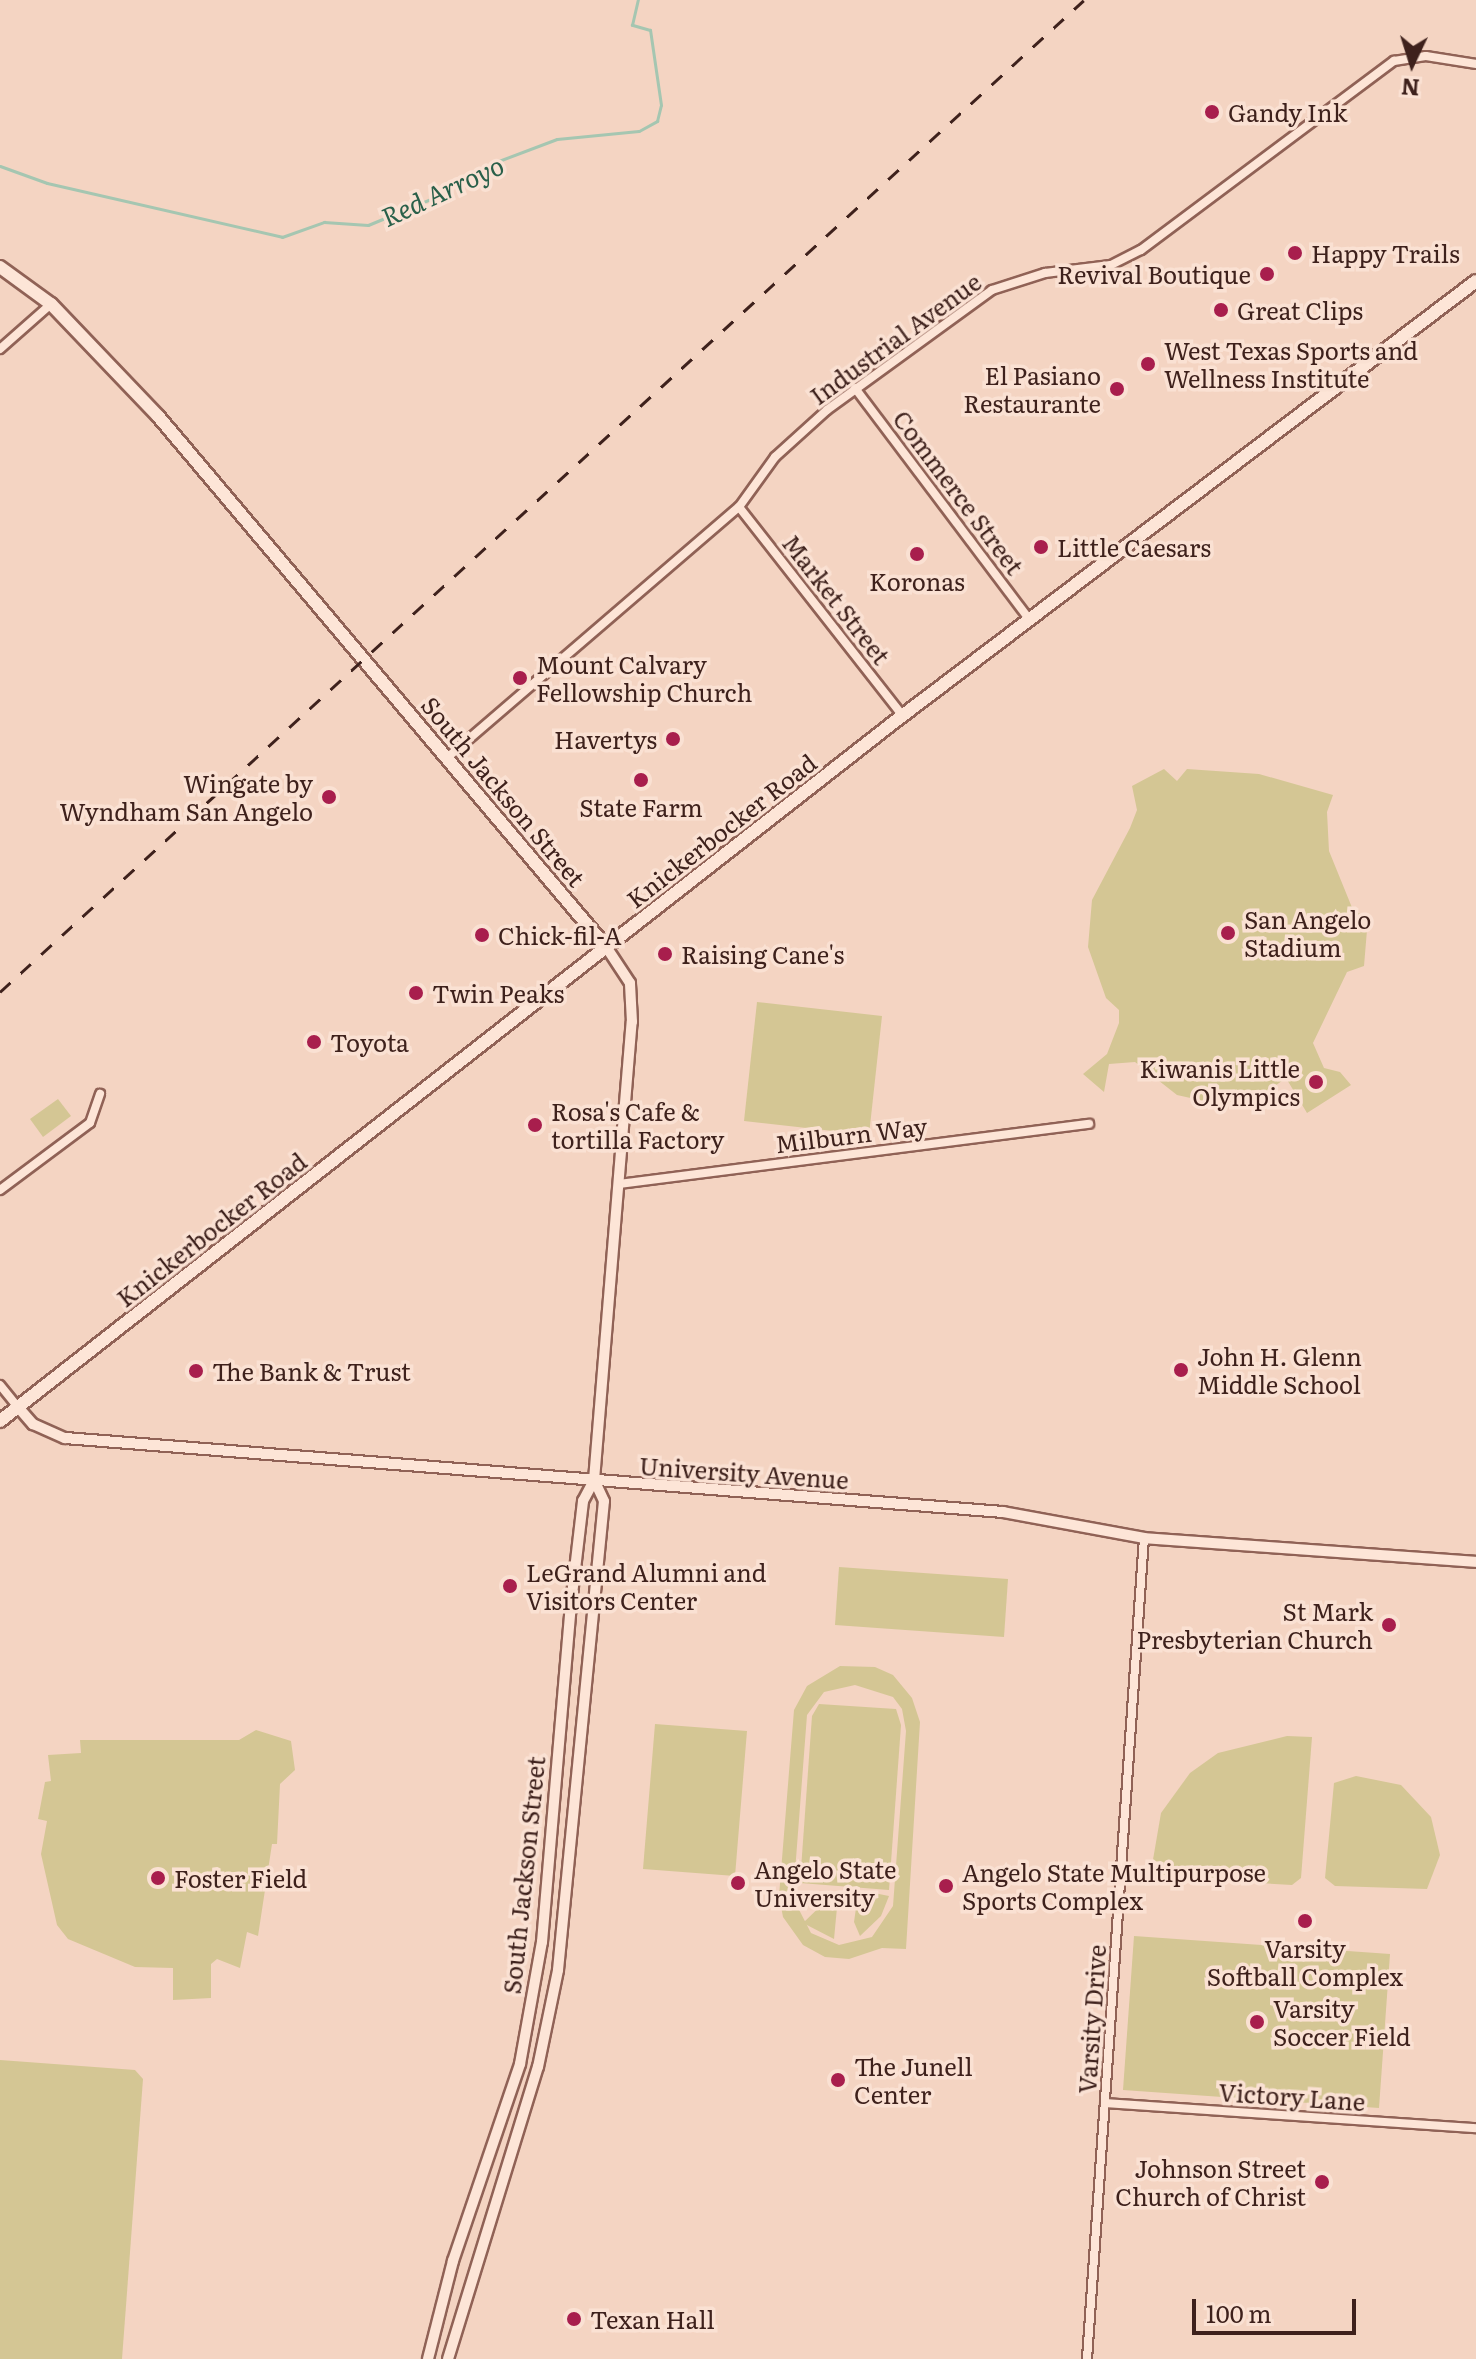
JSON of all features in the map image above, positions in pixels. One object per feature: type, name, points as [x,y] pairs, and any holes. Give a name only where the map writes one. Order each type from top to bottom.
[{"type":"main road","name":"South Jackson Street","points":[[0,267],[51,304],[158,416],[607,948]]},
{"type":"main road","name":"Knickerbocker Road","points":[[0,1421],[902,715],[1476,281]]},
{"type":"street","name":"Industrial Avenue","points":[[448,757],[739,507],[775,457],[855,388],[992,290],[1045,273],[1111,265],[1141,250],[1394,61],[1426,56],[1476,64]]},
{"type":"street","points":[[0,349],[51,304]]},
{"type":"street","name":"Commerce Street","points":[[855,388],[1030,620]]},
{"type":"street","name":"Market Street","points":[[739,507],[902,715]]},
{"type":"street","name":"South Jackson Street","points":[[428,2359],[453,2261],[520,2064],[533,2004],[580,1526],[583,1501],[594,1480],[632,1022],[630,983],[607,948]]},
{"type":"street","points":[[0,1190],[90,1123],[100,1094]]},
{"type":"street","name":"Milburn Way","points":[[619,1184],[1089,1124]]},
{"type":"street","points":[[0,1385],[18,1407]]},
{"type":"street","name":"University Avenue","points":[[18,1407],[33,1424],[65,1438],[1003,1512],[1144,1538],[1476,1562]]},
{"type":"street","name":"South Jackson Street","points":[[448,2359],[538,2067],[558,1970],[604,1501],[594,1480]]},
{"type":"street","name":"Varsity Drive","points":[[1087,2359],[1144,1538]]},
{"type":"street","name":"Victory Lane","points":[[1105,2103],[1476,2128]]},
{"type":"shaded area","name":"San Angelo Stadium","points":[[1164,769],[1177,781],[1187,769],[1259,774],[1333,795],[1327,812],[1329,851],[1353,910],[1368,918],[1364,966],[1347,972],[1313,1043],[1324,1068],[1340,1072],[1351,1085],[1307,1113],[1286,1078],[1261,1096],[1222,1105],[1177,1095],[1135,1062],[1109,1064],[1104,1092],[1083,1074],[1107,1054],[1119,1023],[1119,1010],[1106,998],[1088,947],[1092,900],[1137,810],[1132,786]]},
{"type":"shaded area","points":[[757,1002],[882,1016],[869,1135],[744,1121]]},
{"type":"shaded area","points":[[58,1099],[71,1116],[43,1137],[30,1119]]},
{"type":"shaded area","points":[[839,1567],[1008,1579],[1004,1637],[835,1625]]},
{"type":"shaded area","points":[[840,1666],[875,1667],[893,1675],[912,1698],[920,1722],[906,1949],[882,1948],[849,1959],[825,1957],[803,1945],[783,1917],[779,1896],[794,1710],[807,1686]],"holes":[[[855,1685],[893,1697],[902,1709],[906,1731],[893,1906],[872,1937],[839,1945],[811,1933],[793,1898],[807,1715],[824,1692]]]},
{"type":"shaded area","points":[[819,1704],[896,1709],[901,1725],[889,1890],[800,1883],[812,1716]]},
{"type":"shaded area","points":[[655,1724],[747,1731],[735,1876],[643,1869]]},
{"type":"shaded area","name":"Foster Field","points":[[256,1730],[291,1741],[295,1770],[280,1784],[277,1844],[272,1844],[258,1936],[247,1932],[240,1968],[217,1959],[211,1964],[211,1998],[173,2000],[173,1968],[135,1967],[68,1939],[57,1925],[41,1854],[47,1821],[38,1819],[45,1782],[51,1781],[48,1755],[81,1753],[80,1740],[239,1740]]},
{"type":"shaded area","points":[[1287,1736],[1312,1737],[1301,1878],[1292,1885],[1150,1877],[1161,1813],[1190,1773],[1218,1753]]},
{"type":"shaded area","points":[[1356,1776],[1401,1785],[1431,1817],[1440,1855],[1427,1889],[1335,1886],[1325,1878],[1334,1783]]},
{"type":"shaded area","points":[[874,1893],[889,1896],[881,1916],[860,1936],[854,1922],[856,1908]]},
{"type":"shaded area","points":[[833,1894],[838,1897],[834,1939],[803,1923]]},
{"type":"shaded area","name":"Varsity Soccer Field","points":[[1134,1936],[1390,1954],[1379,2108],[1123,2090]]},
{"type":"shaded area","points":[[0,2060],[135,2070],[143,2079],[122,2359],[0,2359]]},
{"type":"waterway","name":"Red Arroyo","points":[[0,166],[47,183],[282,237],[324,222],[368,225],[440,195],[496,162],[557,139],[639,131],[657,121],[661,105],[650,30],[632,25],[638,0]]},
{"type":"railway","points":[[0,992],[1084,0]]},
{"type":"place","name":"Gandy Ink","points":[[1212,112]]},
{"type":"place","name":"Happy Trails","points":[[1295,253]]},
{"type":"place","name":"Revival Boutique","points":[[1267,274]]},
{"type":"place","name":"Great Clips","points":[[1221,310]]},
{"type":"place","name":"West Texas Sports and Wellness Institute","points":[[1148,364]]},
{"type":"place","name":"El Pasiano Restaurante","points":[[1117,389]]},
{"type":"place","name":"Little Caesars","points":[[1041,547]]},
{"type":"place","name":"Koronas","points":[[917,554]]},
{"type":"place","name":"Mount Calvary Fellowship Church","points":[[520,678]]},
{"type":"place","name":"Havertys","points":[[673,739]]},
{"type":"place","name":"State Farm","points":[[641,780]]},
{"type":"place","name":"Wingate by Wyndham San Angelo","points":[[329,797]]},
{"type":"place","name":"San Angelo Stadium","points":[[1228,933]]},
{"type":"place","name":"Chick-fil-A","points":[[482,935]]},
{"type":"place","name":"Raising Cane's","points":[[665,954]]},
{"type":"place","name":"Twin Peaks","points":[[416,993]]},
{"type":"place","name":"Toyota","points":[[314,1042]]},
{"type":"place","name":"Kiwanis Little Olympics","points":[[1316,1082]]},
{"type":"place","name":"Rosa's Cafe & tortilla Factory","points":[[535,1125]]},
{"type":"place","name":"John H. Glenn Middle School","points":[[1181,1370]]},
{"type":"place","name":"The Bank & Trust","points":[[196,1371]]},
{"type":"place","name":"LeGrand Alumni and Visitors Center","points":[[510,1586]]},
{"type":"place","name":"St Mark Presbyterian Church","points":[[1389,1625]]},
{"type":"place","name":"Foster Field","points":[[158,1878]]},
{"type":"place","name":"Angelo State University","points":[[738,1883]]},
{"type":"place","name":"Angelo State Multipurpose Sports Complex","points":[[946,1886]]},
{"type":"place","name":"Varsity Softball Complex","points":[[1305,1921]]},
{"type":"place","name":"Varsity Soccer Field","points":[[1257,2022]]},
{"type":"place","name":"The Junell Center","points":[[838,2080]]},
{"type":"place","name":"Johnson Street Church of Christ","points":[[1322,2182]]},
{"type":"place","name":"Texan Hall","points":[[574,2319]]}]
